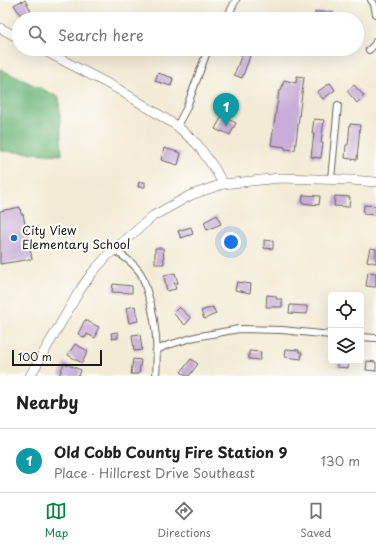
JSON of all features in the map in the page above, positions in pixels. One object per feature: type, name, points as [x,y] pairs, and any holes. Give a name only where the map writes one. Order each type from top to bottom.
[{"type":"street","points":[[230,12],[236,0]]},
{"type":"street","points":[[371,0],[374,4],[376,14]]},
{"type":"street","points":[[0,28],[12,34]]},
{"type":"street","points":[[369,50],[376,41]]},
{"type":"street","points":[[54,56],[118,89],[177,126],[197,144],[216,169],[223,184]]},
{"type":"street","points":[[177,126],[186,109],[205,56]]},
{"type":"street","points":[[331,179],[338,106]]},
{"type":"street","points":[[30,376],[80,290],[92,273],[106,256],[152,216],[192,195],[223,184],[280,178],[376,182]]},
{"type":"street","points":[[113,250],[130,262],[138,270],[142,275],[149,295],[155,331],[156,376]]},
{"type":"street","points":[[156,351],[165,346],[195,337],[239,329],[282,330],[328,335]]},
{"type":"street","points":[[364,337],[376,338]]},
{"type":"green space","points":[[0,69],[59,97],[62,155],[0,151]]},
{"type":"building","points":[[25,0],[31,11],[19,12],[14,5],[21,1],[22,2]]},
{"type":"building","points":[[241,56],[250,56],[242,78],[234,75]]},
{"type":"building","points":[[158,73],[173,78],[171,86],[155,81]]},
{"type":"building","points":[[297,76],[304,77],[295,150],[271,145],[279,91],[281,91],[284,80],[296,83]]},
{"type":"building","points":[[330,83],[335,90],[323,99],[317,92]]},
{"type":"building","points":[[354,85],[364,96],[357,103],[347,91]]},
{"type":"building","points":[[222,116],[236,123],[230,135],[215,129]]},
{"type":"building","points":[[314,119],[324,120],[321,158],[311,157]]},
{"type":"building","points":[[350,124],[360,125],[357,160],[345,158]]},
{"type":"building","points":[[164,148],[181,153],[178,165],[161,160]]},
{"type":"building","points":[[139,182],[145,182],[145,187],[138,187]]},
{"type":"building","points":[[303,195],[320,196],[319,205],[302,203]]},
{"type":"building","points":[[335,196],[350,197],[349,207],[334,206]]},
{"type":"building","points":[[364,205],[376,206],[376,215],[363,214]]},
{"type":"building","name":"City View Elementary School","points":[[20,207],[21,214],[23,214],[32,259],[0,264],[0,211]]},
{"type":"building","points":[[217,215],[221,224],[207,230],[204,222]]},
{"type":"building","points":[[191,227],[193,234],[181,238],[178,231]]},
{"type":"building","points":[[264,240],[273,241],[273,249],[264,248]]},
{"type":"building","points":[[155,248],[163,248],[164,264],[155,264]]},
{"type":"building","points":[[370,248],[376,249],[376,263],[367,261]]},
{"type":"building","points":[[368,272],[376,273],[376,287],[366,286]]},
{"type":"building","points":[[175,273],[178,283],[174,283],[176,289],[167,291],[164,276]]},
{"type":"building","points":[[237,282],[251,284],[250,293],[235,290]]},
{"type":"building","points":[[113,284],[132,286],[132,293],[112,292]]},
{"type":"building","points":[[267,295],[276,296],[276,299],[282,299],[282,307],[266,307]]},
{"type":"building","points":[[290,305],[307,306],[307,314],[289,313]]},
{"type":"building","points":[[135,306],[138,321],[129,323],[126,308]]},
{"type":"building","points":[[179,307],[191,318],[185,325],[173,313]]},
{"type":"building","points":[[213,307],[216,314],[204,319],[201,311]]},
{"type":"building","points":[[85,320],[99,327],[95,338],[87,334],[85,338],[78,334]]},
{"type":"building","points":[[118,332],[118,338],[112,339],[111,333]]},
{"type":"building","points":[[140,334],[142,350],[134,351],[132,335]]},
{"type":"building","points":[[75,344],[88,351],[82,363],[68,355]]},
{"type":"building","points":[[286,349],[299,350],[299,352],[302,352],[301,359],[285,357]]},
{"type":"building","points":[[249,351],[261,352],[260,360],[249,359]]},
{"type":"building","points":[[133,359],[141,360],[139,374],[131,374]]},
{"type":"building","points":[[191,359],[198,364],[189,376],[187,376],[181,372]]},
{"type":"building","points":[[367,361],[376,362],[376,371],[366,370]]},
{"type":"building","points":[[64,363],[81,370],[79,376],[59,376]]},
{"type":"building","points":[[337,364],[349,364],[348,368],[337,367]]},
{"type":"place","name":"Old Cobb County Fire Station 9","points":[[226,126]]},
{"type":"place","name":"City View Elementary School","points":[[14,238]]}]
